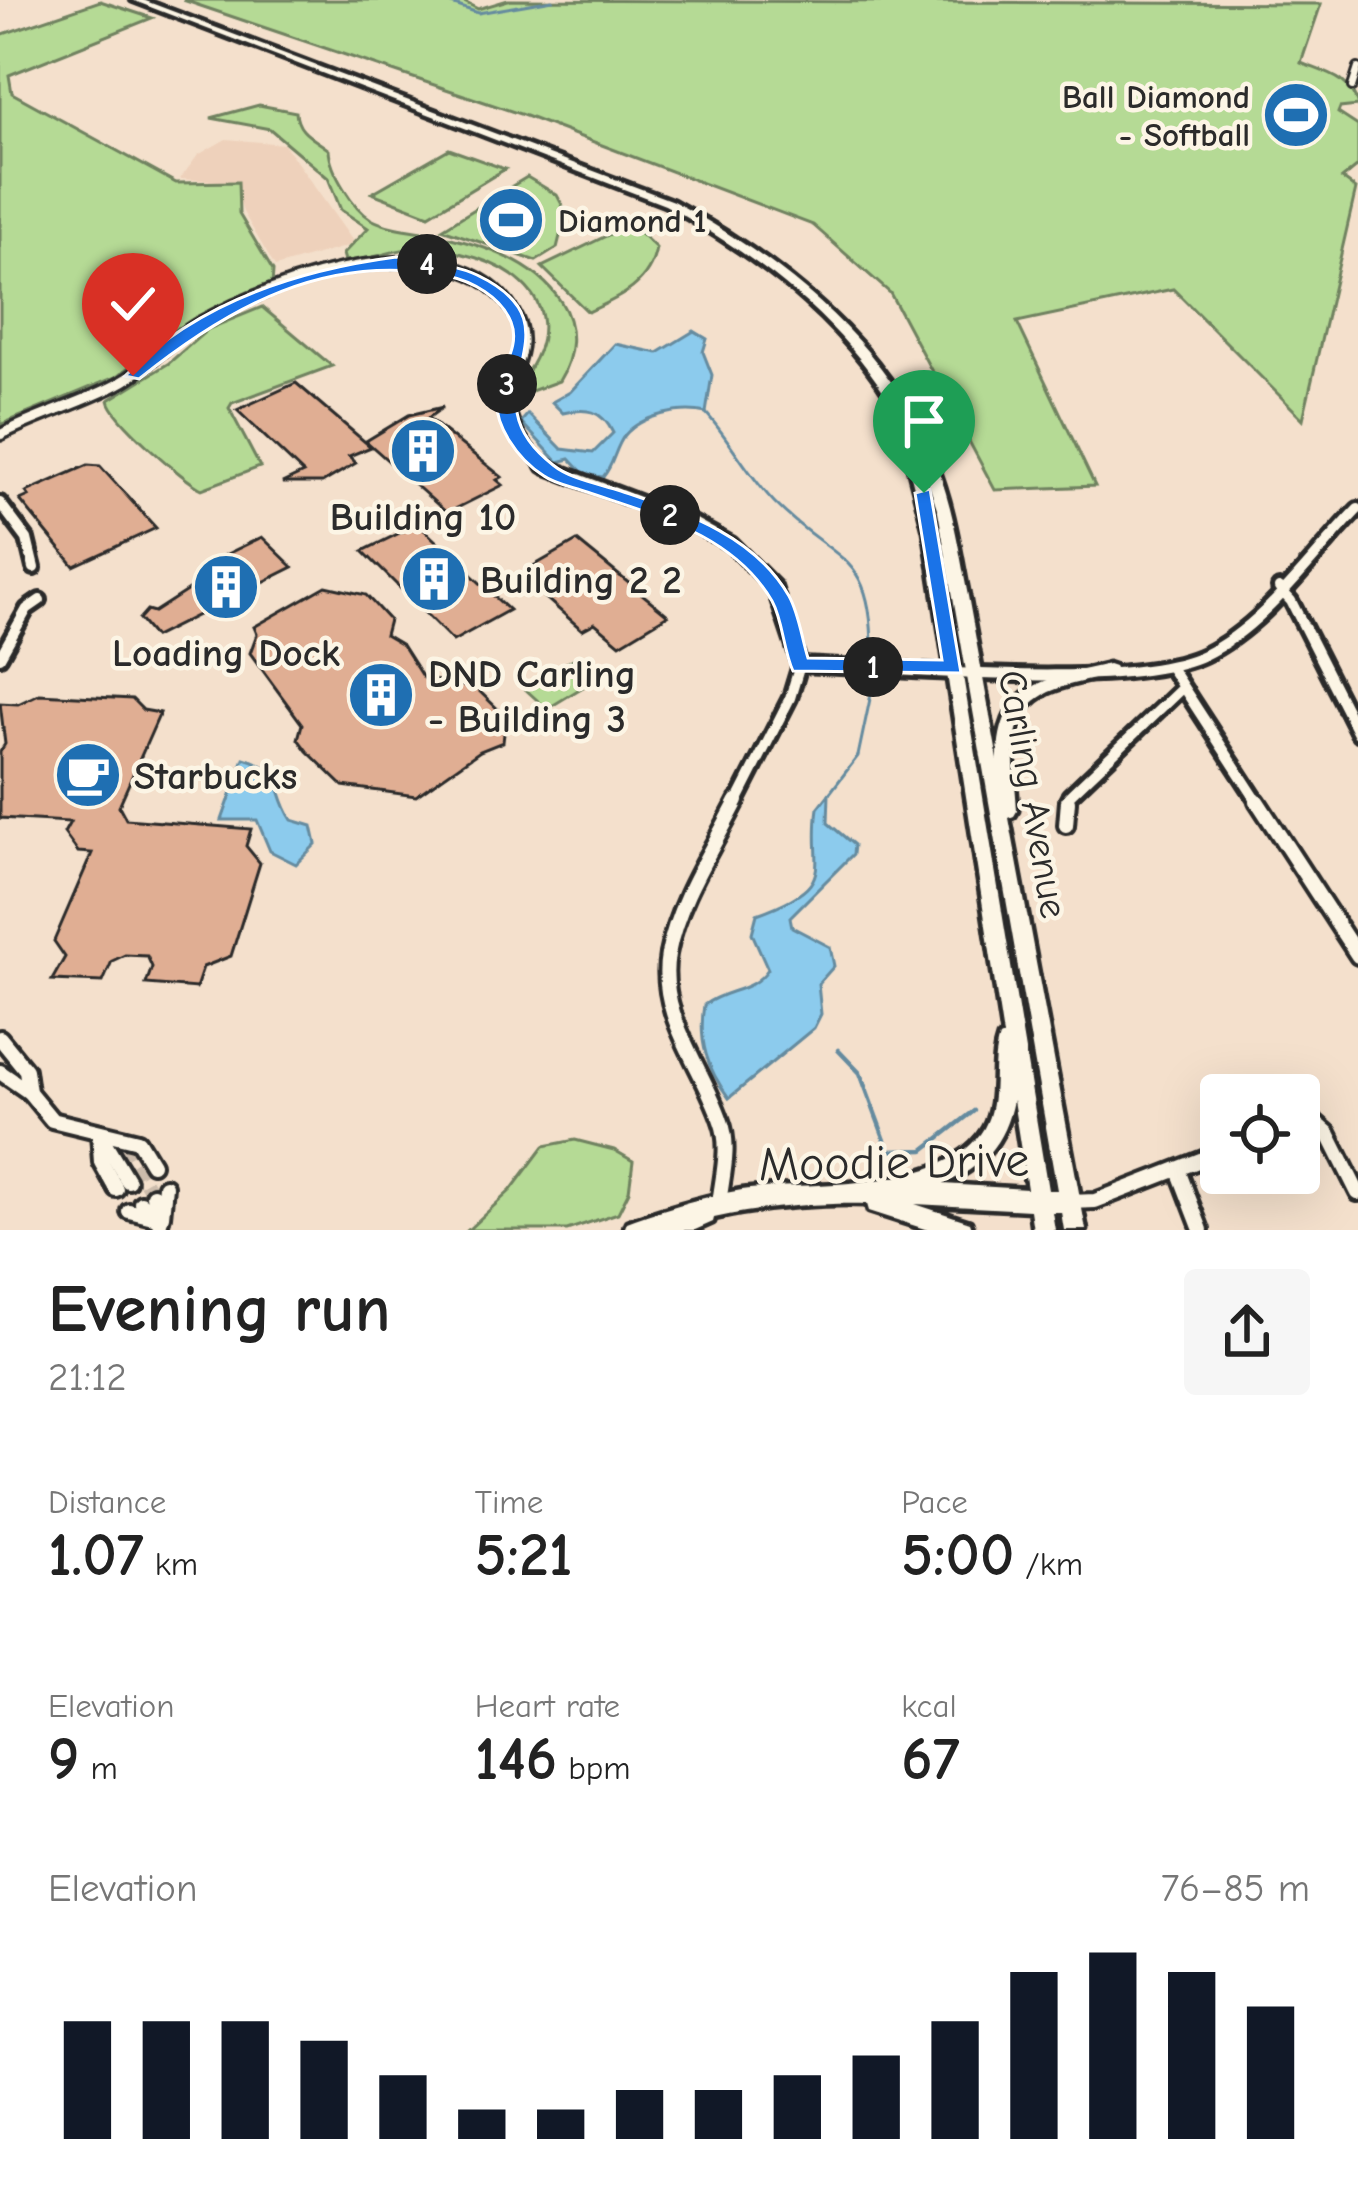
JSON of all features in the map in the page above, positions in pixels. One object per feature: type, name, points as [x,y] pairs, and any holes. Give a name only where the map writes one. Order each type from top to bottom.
[{"type":"main road","name":"Carling Avenue","points":[[136,0],[669,203],[743,245],[805,293],[884,383],[938,485],[1075,1230]]},
{"type":"main road","name":"Carling Avenue","points":[[884,383],[924,493],[1044,1230]]},
{"type":"main road","points":[[1010,868],[1005,733],[1012,710],[1040,688],[1108,670]]},
{"type":"main road","points":[[850,1196],[947,1174],[991,1141],[1003,1113],[1006,1086],[1004,980]]},
{"type":"main road","points":[[850,1196],[962,1230]]},
{"type":"main road","name":"Moodie Drive","points":[[635,1230],[679,1214],[772,1198],[1071,1202]]},
{"type":"main road","name":"Moodie Drive","points":[[672,1230],[718,1207]]},
{"type":"street","points":[[1356,89],[1358,68]]},
{"type":"street","points":[[0,435],[133,376],[202,320],[315,274],[386,262],[446,268],[490,287],[519,321],[522,341],[504,396],[513,437],[550,472],[691,522],[731,544],[781,599],[800,665],[780,720],[673,930],[666,975],[673,1016],[723,1124],[724,1180],[718,1207]]},
{"type":"street","points":[[0,503],[27,539],[34,568]]},
{"type":"street","points":[[800,665],[1169,667],[1217,647],[1358,509]]},
{"type":"street","points":[[1279,588],[1291,601],[1358,734]]},
{"type":"street","points":[[0,657],[26,609],[40,600]]},
{"type":"street","points":[[1169,667],[1358,956]]},
{"type":"street","points":[[1066,825],[1070,796],[1182,688]]},
{"type":"street","points":[[0,1038],[26,1070],[29,1092]]},
{"type":"street","points":[[0,1072],[29,1092],[52,1120],[138,1141],[152,1164]]},
{"type":"street","points":[[1320,1126],[1358,1193]]},
{"type":"street","points":[[99,1133],[101,1162],[122,1185]]},
{"type":"street","points":[[1071,1202],[1095,1201],[1200,1161]]},
{"type":"street","points":[[1178,1170],[1201,1230]]},
{"type":"street","points":[[161,1225],[147,1199],[161,1225]]},
{"type":"shaded area","points":[[226,139],[284,144],[355,244],[275,267],[243,212],[233,182],[180,179],[198,155]]},
{"type":"green space","points":[[183,0],[460,0],[478,9],[508,0],[1321,4],[1301,63],[1337,78],[1354,96],[1358,106],[1340,108],[1338,113],[1358,126],[1358,166],[1342,179],[1356,189],[1303,419],[1173,289],[1017,322],[1095,486],[995,490],[890,293],[813,225],[520,114]]},
{"type":"green space","points":[[100,1],[152,18],[9,75],[12,93],[176,183],[238,182],[239,214],[273,271],[272,286],[173,330],[118,376],[0,425],[0,35]]},
{"type":"green space","points":[[259,105],[296,112],[303,130],[329,150],[344,188],[371,219],[488,249],[537,275],[561,302],[571,332],[568,362],[559,381],[526,393],[523,378],[539,349],[543,324],[537,302],[522,283],[501,269],[476,258],[420,248],[345,261],[343,254],[368,228],[341,210],[328,178],[270,129],[211,118]]},
{"type":"green space","points":[[449,149],[505,169],[429,215],[372,193]]},
{"type":"green space","name":"Diamond 1","points":[[527,177],[557,195],[566,212],[557,248],[536,261],[442,229]]},
{"type":"green space","points":[[631,224],[656,248],[653,261],[640,281],[611,301],[588,312],[542,267]]},
{"type":"green space","points":[[262,307],[332,366],[232,403],[229,408],[260,467],[202,489],[150,448],[109,400],[169,363],[208,329]]},
{"type":"green space","points":[[573,659],[596,679],[547,709],[524,688]]},
{"type":"green space","points":[[575,1140],[614,1150],[633,1161],[629,1191],[618,1213],[567,1230],[468,1230],[511,1190],[544,1146]]},
{"type":"water","points":[[694,331],[707,339],[703,352],[712,375],[706,413],[674,412],[641,422],[622,440],[603,477],[585,475],[570,459],[558,462],[521,422],[528,414],[562,449],[593,453],[613,433],[604,419],[586,411],[563,413],[552,402],[570,392],[615,344],[658,353]]},
{"type":"water","points":[[244,758],[272,775],[292,820],[312,826],[316,844],[296,864],[270,851],[257,820],[222,820]]},
{"type":"water","points":[[829,794],[828,823],[854,845],[853,854],[790,917],[792,927],[830,947],[834,966],[818,984],[821,1014],[814,1028],[729,1098],[706,1054],[704,1005],[747,986],[768,969],[752,933],[757,914],[801,893],[811,883],[816,873],[818,808]]},
{"type":"building","points":[[296,383],[371,447],[349,456],[356,463],[322,483],[282,483],[303,473],[237,410]]},
{"type":"building","points":[[443,407],[428,418],[502,477],[497,480],[503,485],[447,513],[366,441],[409,415]]},
{"type":"building","points":[[88,465],[100,466],[156,528],[74,566],[20,500],[29,496],[26,492]]},
{"type":"building","name":"Building 2 2","points":[[418,524],[509,610],[453,641],[363,551]]},
{"type":"building","name":"Loading Dock","points":[[262,537],[293,567],[154,637],[139,619],[147,610],[154,612],[188,590],[236,572],[221,557]]},
{"type":"building","points":[[577,541],[668,615],[620,644],[595,623],[582,630],[540,593],[551,586],[530,568]]},
{"type":"building","name":"DND Carling - Building 3","points":[[326,586],[366,595],[389,620],[385,635],[402,645],[423,678],[477,689],[506,717],[503,742],[480,751],[416,796],[343,786],[298,739],[302,724],[250,653],[257,634],[254,627]]},
{"type":"building","points":[[39,694],[132,699],[143,710],[160,713],[119,806],[126,819],[251,829],[246,846],[260,863],[231,956],[203,967],[196,988],[146,984],[152,967],[147,956],[125,955],[112,961],[103,982],[52,980],[65,957],[54,941],[92,853],[78,852],[64,833],[70,822],[0,818],[0,752],[5,744],[0,703],[18,704]]},
{"type":"waterway","points":[[440,0],[478,13],[553,0]]},
{"type":"waterway","points":[[706,413],[774,502],[858,577],[871,621],[872,655]]},
{"type":"waterway","points":[[829,794],[858,756],[874,680]]},
{"type":"waterway","points":[[838,1050],[860,1073],[889,1151],[924,1150],[974,1111]]},
{"type":"tunnel","points":[[102,1135],[125,1148],[153,1195]]},
{"type":"place","name":"Ball Diamond - Softball","points":[[1296,115]]},
{"type":"place","name":"Diamond 1","points":[[511,220]]},
{"type":"place","name":"Building 10","points":[[423,451]]},
{"type":"place","name":"Building 2 2","points":[[434,579]]},
{"type":"place","name":"Loading Dock","points":[[226,587]]},
{"type":"place","name":"DND Carling - Building 3","points":[[381,695]]},
{"type":"place","name":"Starbucks","points":[[88,775]]},
{"type":"route","points":[[133,376],[202,320],[325,271],[396,262],[469,276],[498,294],[519,321],[522,341],[504,396],[505,418],[513,437],[550,472],[691,522],[731,544],[757,567],[781,599],[800,665],[953,668],[924,493]]}]
